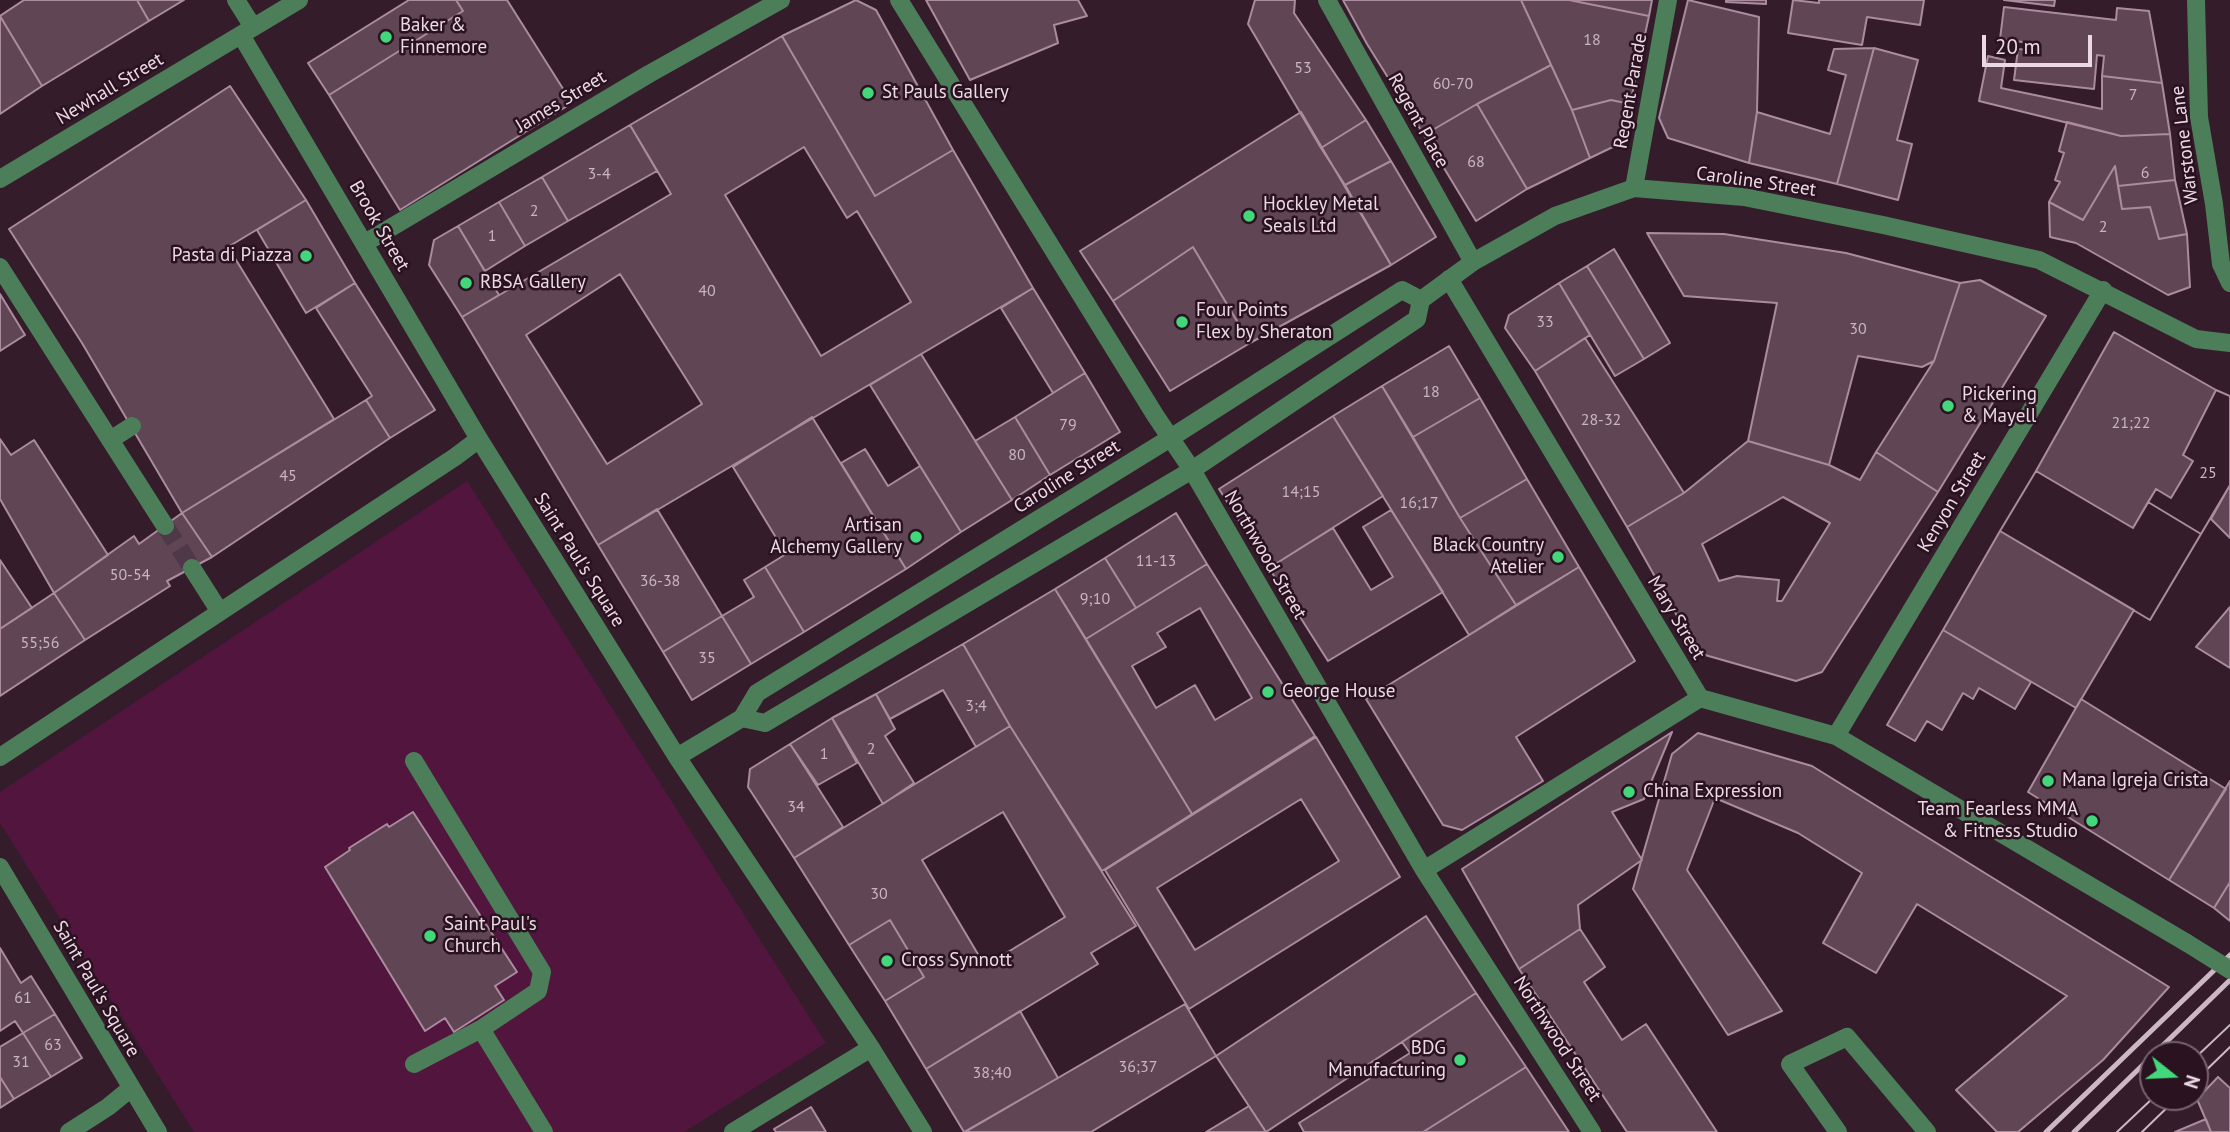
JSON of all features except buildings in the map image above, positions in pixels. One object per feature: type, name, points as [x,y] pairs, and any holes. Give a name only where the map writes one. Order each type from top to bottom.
[{"type":"street","name":"Brook Street","points":[[236,0],[247,31],[365,243],[479,439]]},
{"type":"street","name":"Newhall Street","points":[[0,179],[299,0]]},
{"type":"street","name":"James Street","points":[[365,243],[649,74],[781,0]]},
{"type":"street","name":"Northwood Street","points":[[899,0],[1155,415],[1192,470],[1424,870],[1592,1132]]},
{"type":"street","name":"Regent Place","points":[[1327,0],[1473,262]]},
{"type":"street","name":"Regent Parade","points":[[1634,188],[1668,0]]},
{"type":"street","name":"Warstone Lane","points":[[2196,0],[2199,117],[2230,283]]},
{"type":"street","name":"Caroline Street","points":[[742,718],[765,723],[1192,470],[1417,319],[1421,300],[1473,262],[1555,216],[1634,188],[1744,197],[1976,244],[2039,260],[2196,339],[2230,343]]},
{"type":"street","points":[[0,267],[165,526]]},
{"type":"street","name":"Mary Street","points":[[1449,279],[1700,698]]},
{"type":"street","name":"Caroline Street","points":[[677,757],[742,718],[757,693],[1172,438],[1402,290],[1421,300]]},
{"type":"street","name":"Kenyon Street","points":[[1836,736],[2103,290]]},
{"type":"street","points":[[110,440],[132,426]]},
{"type":"street","points":[[0,757],[456,457],[479,439]]},
{"type":"street","name":"Saint Paul's Square","points":[[479,439],[677,757],[871,1048],[923,1132]]},
{"type":"street","points":[[192,568],[220,612]]},
{"type":"street","points":[[1424,870],[1700,698],[1836,736],[2230,970]]},
{"type":"street","points":[[414,761],[542,972],[538,990],[481,1029],[414,1064]]},
{"type":"street","name":"Saint Paul's Square","points":[[0,867],[158,1132]]},
{"type":"street","points":[[481,1029],[544,1132]]},
{"type":"street","points":[[1838,1132],[1790,1064],[1847,1037],[1927,1132]]},
{"type":"street","points":[[733,1132],[871,1048]]},
{"type":"street","points":[[69,1132],[130,1089]]},
{"type":"shaded area","points":[[467,481],[826,1043],[684,1132],[194,1132],[0,823],[0,792]]},
{"type":"tunnel","points":[[165,526],[192,568]]},
{"type":"tram line","points":[[2209,1045],[2230,1025]]},
{"type":"tram line","points":[[2209,1067],[2230,1047]]},
{"type":"tram line","points":[[2117,1132],[2139,1111]]},
{"type":"tram line","points":[[2142,1132],[2164,1111]]},
{"type":"railway","points":[[2046,1132],[2230,955]]},
{"type":"railway","points":[[2167,1041],[2230,980]]},
{"type":"railway","points":[[2074,1132],[2139,1069]]},
{"type":"place","name":"Baker & Finnemore","points":[[386,37]]},
{"type":"place","name":"St Pauls Gallery","points":[[868,93]]},
{"type":"place","name":"Hockley Metal Seals Ltd","points":[[1249,216]]},
{"type":"place","name":"Pasta di Piazza","points":[[306,256]]},
{"type":"place","name":"RBSA Gallery","points":[[466,283]]},
{"type":"place","name":"Four Points Flex by Sheraton","points":[[1182,322]]},
{"type":"place","name":"Pickering & Mayell","points":[[1948,406]]},
{"type":"place","name":"Artisan Alchemy Gallery","points":[[916,537]]},
{"type":"place","name":"Black Country Atelier","points":[[1558,557]]},
{"type":"place","name":"George House","points":[[1268,692]]},
{"type":"place","name":"Mana Igreja Crista","points":[[2048,781]]},
{"type":"place","name":"China Expression","points":[[1629,792]]},
{"type":"place","name":"Team Fearless MMA & Fitness Studio","points":[[2092,821]]},
{"type":"place","name":"Saint Paul's Church","points":[[430,936]]},
{"type":"place","name":"Cross Synnott","points":[[887,961]]},
{"type":"place","name":"BDG Manufacturing","points":[[1460,1060]]}]
